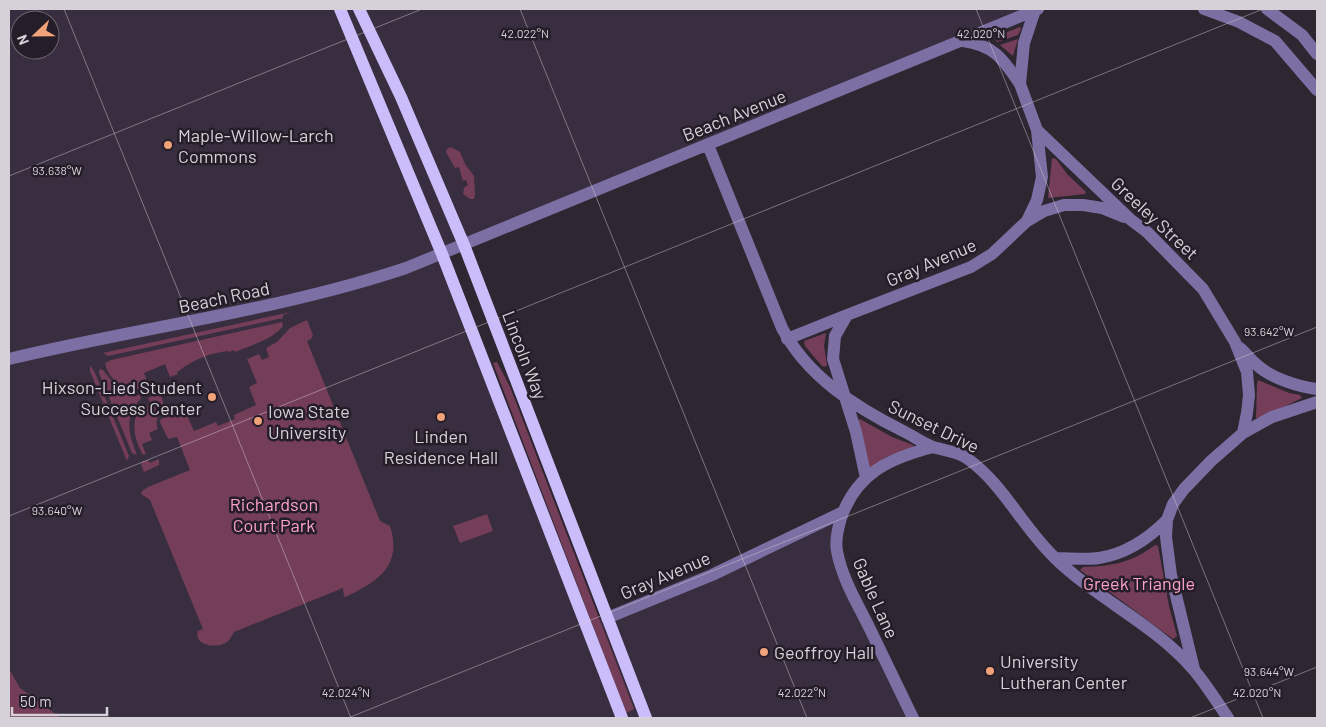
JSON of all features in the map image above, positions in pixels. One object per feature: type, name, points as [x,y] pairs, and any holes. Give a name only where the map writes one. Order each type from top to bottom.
[{"type":"main road","points":[[340,9],[442,254],[622,718]]},
{"type":"main road","name":"Lincoln Way","points":[[359,9],[401,97],[464,245],[646,718]]},
{"type":"street","name":"Beach Avenue","points":[[442,254],[1037,9]]},
{"type":"street","name":"Greeley Street","points":[[1020,84],[1024,43],[1037,9]]},
{"type":"street","points":[[1204,9],[1239,22],[1275,41],[1317,90]]},
{"type":"street","points":[[1267,9],[1302,35],[1317,54]]},
{"type":"street","name":"Greeley Street","points":[[960,41],[978,43],[989,48],[1008,66],[1020,84],[1037,130],[1042,177],[1037,200],[1026,222]]},
{"type":"street","name":"Greeley Street","points":[[1037,130],[1131,220],[1147,232],[1203,289],[1235,342]]},
{"type":"street","name":"Sunset Drive","points":[[708,145],[788,339],[805,361],[821,378],[878,419],[933,447],[950,450],[966,457],[982,470],[1002,492],[1030,532],[1055,558],[1086,586],[1164,641],[1194,669],[1228,718]]},
{"type":"street","name":"Gray Avenue","points":[[788,339],[971,267],[992,254],[1026,222],[1044,210],[1064,205],[1083,205],[1102,208],[1131,220]]},
{"type":"street","name":"Beach Road","points":[[9,359],[225,315],[315,294],[390,273],[442,254]]},
{"type":"street","points":[[847,315],[835,336],[833,359],[856,432],[866,478]]},
{"type":"street","points":[[1235,342],[1258,367],[1281,379],[1305,388],[1317,389]]},
{"type":"street","points":[[1235,342],[1247,372],[1248,413],[1243,433]]},
{"type":"street","points":[[1194,669],[1171,575],[1166,537],[1167,520],[1173,504],[1184,488],[1211,460],[1243,433],[1272,417],[1317,402]]},
{"type":"street","name":"Gable Lane","points":[[913,718],[843,575],[836,549],[838,527],[843,512],[849,500],[866,478],[883,465],[903,455],[933,447]]},
{"type":"street","name":"Gray Avenue","points":[[607,618],[712,574],[843,512]]},
{"type":"street","points":[[1055,558],[1098,558],[1119,553],[1152,535],[1167,520]]},
{"type":"shaded area","name":"Iowa State University","points":[[9,9],[1038,9],[442,255],[585,626],[620,613],[843,512],[836,549],[913,718],[9,718]]},
{"type":"green space","points":[[1020,27],[1018,35],[996,41],[997,36]]},
{"type":"green space","points":[[1018,39],[1013,56],[1000,45]]},
{"type":"green space","points":[[451,147],[460,152],[465,164],[474,176],[474,199],[470,199],[463,194],[464,188],[468,185],[466,180],[463,181],[459,167],[455,168],[446,152]]},
{"type":"green space","points":[[1052,158],[1056,159],[1067,174],[1086,192],[1085,194],[1048,198]]},
{"type":"green space","points":[[291,312],[283,315],[283,318],[108,356],[103,353]]},
{"type":"green space","name":"Richardson Court Park","points":[[307,320],[313,335],[307,341],[380,521],[390,526],[393,552],[390,562],[377,578],[345,597],[343,588],[234,632],[228,641],[223,644],[207,645],[199,640],[197,636],[198,631],[203,629],[150,500],[141,494],[148,487],[190,470],[177,437],[169,439],[160,422],[161,419],[177,412],[185,411],[194,431],[216,422],[218,426],[235,419],[234,415],[256,405],[249,387],[257,383],[247,359],[259,354],[262,360],[269,357],[266,348],[277,342],[290,328]]},
{"type":"green space","points":[[282,322],[283,326],[267,339],[235,352],[234,350],[214,353],[201,358],[177,372],[178,374],[170,377],[165,364],[144,373],[149,387],[142,389],[128,388],[116,381],[107,370],[105,363],[111,360]]},
{"type":"green space","points":[[826,333],[824,346],[827,365],[825,367],[805,346],[804,341]]},
{"type":"green space","points":[[497,362],[510,387],[634,709],[626,713],[493,363]]},
{"type":"green space","points":[[90,365],[129,456],[127,461],[90,371]]},
{"type":"green space","points":[[102,369],[114,384],[125,393],[140,395],[141,398],[132,413],[129,426],[131,439],[137,455],[132,453],[99,373],[99,370]]},
{"type":"green space","points":[[1258,380],[1289,393],[1300,395],[1302,398],[1261,418],[1256,418]]},
{"type":"green space","points":[[160,393],[166,410],[157,420],[158,429],[149,433],[152,440],[142,444],[146,454],[143,455],[134,428],[136,416],[138,410],[142,413],[150,402],[148,398]]},
{"type":"green space","points":[[860,419],[892,437],[913,445],[913,448],[886,457],[869,469],[857,421]]},
{"type":"green space","points":[[159,459],[159,465],[144,472],[142,462],[148,460],[150,463]]},
{"type":"green space","points":[[487,514],[493,531],[460,543],[453,526]]},
{"type":"green space","name":"Greek Triangle","points":[[1155,545],[1158,546],[1169,606],[1177,636],[1173,639],[1080,570],[1083,567],[1103,566],[1129,560]]},
{"type":"green space","points":[[9,669],[20,688],[61,718],[9,718]]},
{"type":"place","name":"Maple-Willow-Larch Commons","points":[[168,145]]},
{"type":"place","name":"Hixson-Lied Student Success Center","points":[[212,397]]},
{"type":"place","name":"Linden Residence Hall","points":[[441,417]]},
{"type":"place","name":"Iowa State University","points":[[258,421]]},
{"type":"place","name":"Geoffroy Hall","points":[[764,652]]},
{"type":"place","name":"University Lutheran Center","points":[[990,671]]}]
